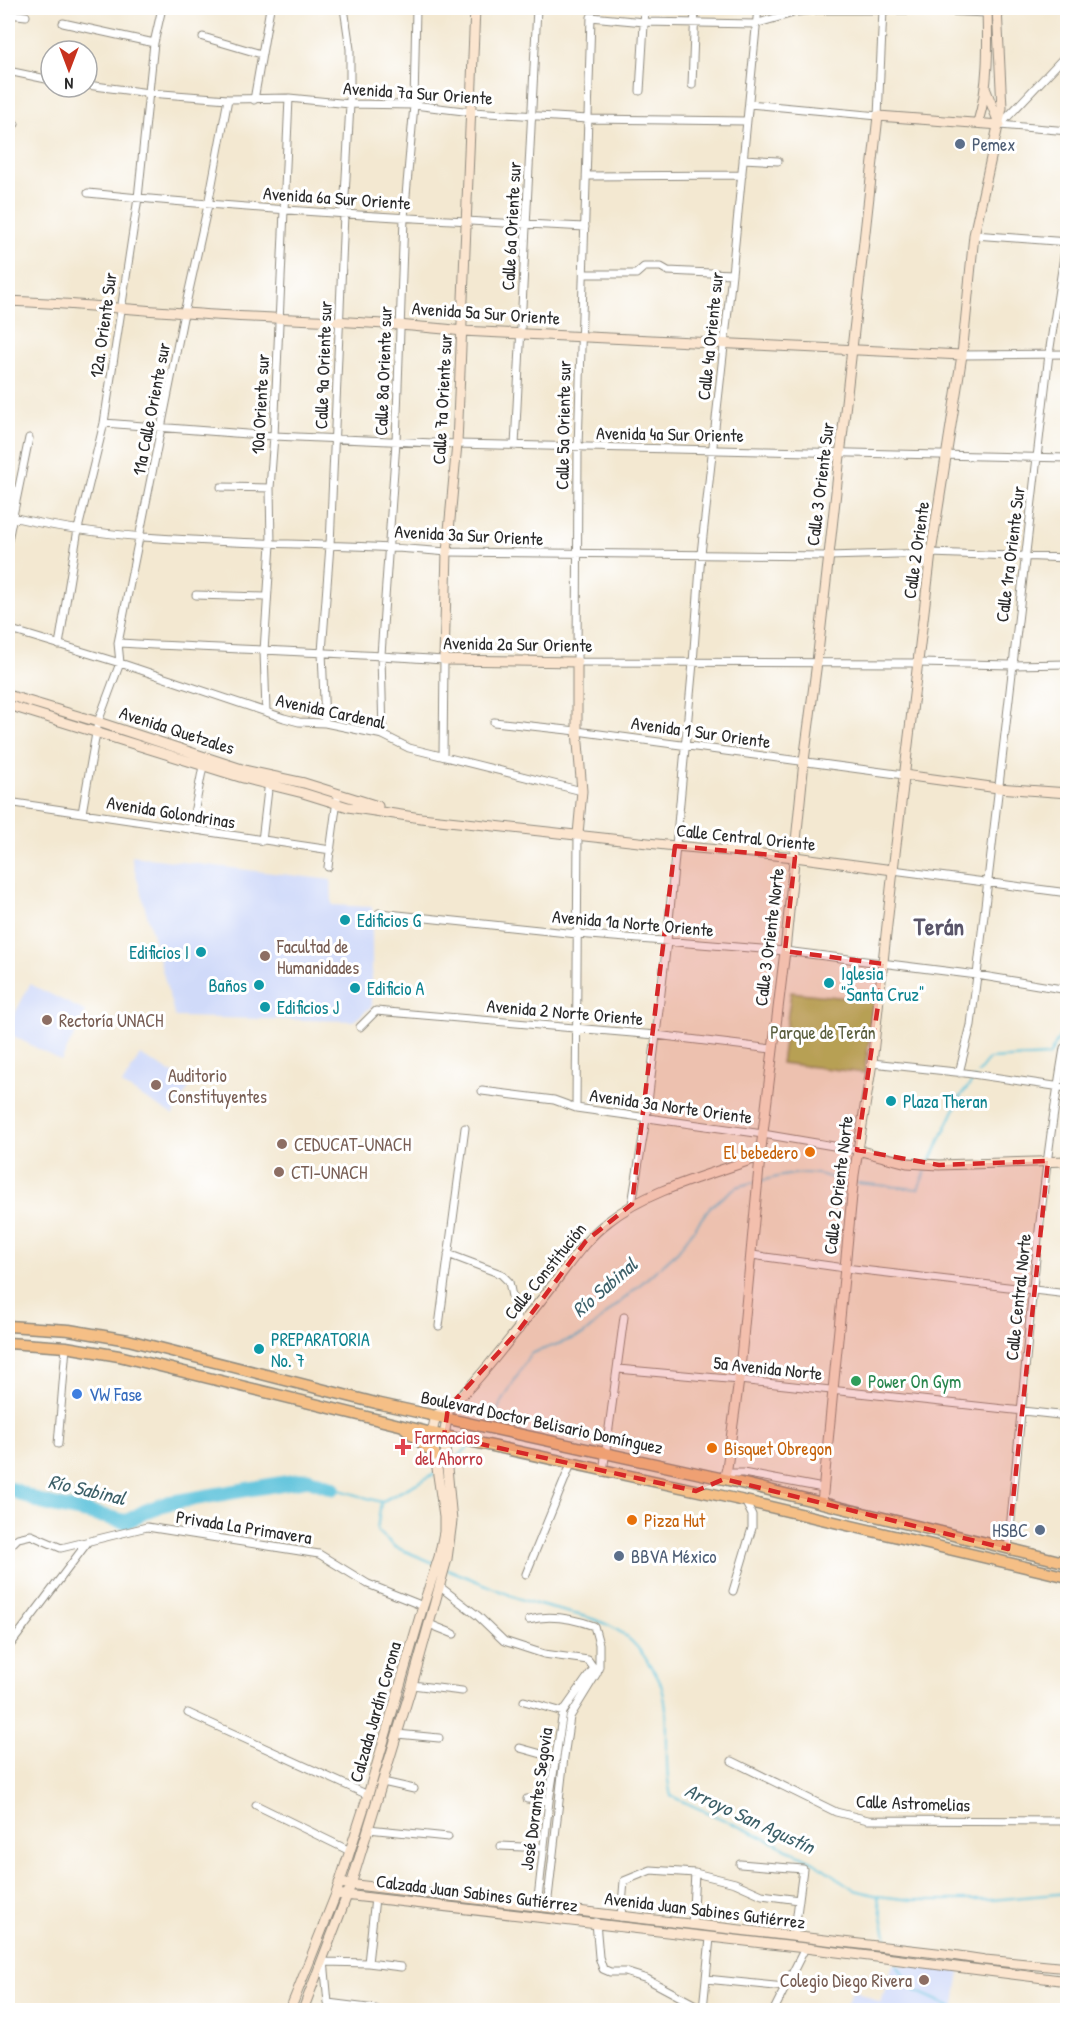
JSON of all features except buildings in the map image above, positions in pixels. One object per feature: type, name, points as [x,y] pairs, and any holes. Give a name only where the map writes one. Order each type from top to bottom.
[{"type":"main road","name":"Calle 7a Oriente sur","points":[[444,660],[447,552],[457,444],[475,8]]},
{"type":"main road","name":"Calle 2 Oriente","points":[[892,870],[931,554],[948,457],[962,355],[974,235],[1000,125],[1002,108],[997,8]]},
{"type":"main road","points":[[978,122],[985,87],[987,10]]},
{"type":"main road","points":[[878,116],[1000,125],[985,87]]},
{"type":"main road","name":"Calle 3 Oriente Sur","points":[[795,857],[878,116]]},
{"type":"main road","name":"Avenida 5a Sur Oriente","points":[[8,301],[184,314],[401,324],[462,331],[962,355]]},
{"type":"main road","name":"Avenida 2a Sur Oriente","points":[[444,660],[577,662]]},
{"type":"main road","name":"Calle 5a Oriente sur","points":[[577,662],[577,731],[582,791],[578,834]]},
{"type":"main road","name":"Avenida Quetzales","points":[[8,696],[98,722],[269,781]]},
{"type":"main road","name":"Avenida Quetzales","points":[[8,705],[203,766],[269,781],[304,783],[337,799],[421,818]]},
{"type":"main road","points":[[904,775],[998,788],[1068,794]]},
{"type":"main road","name":"Calle Central Oriente","points":[[421,818],[795,857],[892,870]]},
{"type":"main road","name":"Calle 3 Oriente Norte","points":[[752,1255],[758,1161],[795,857]]},
{"type":"main road","name":"Calle 2 Oriente Norte","points":[[822,1503],[831,1390],[854,1175],[872,1063],[892,870]]},
{"type":"main road","points":[[857,1150],[907,1162],[939,1165],[1068,1161]]},
{"type":"main road","name":"Calle Constitución","points":[[447,1415],[519,1330],[586,1241],[608,1221],[632,1204],[758,1161]]},
{"type":"main road","points":[[724,1479],[739,1380],[752,1255]]},
{"type":"main road","name":"Boulevard Doctor Belisario Domínguez","points":[[8,1326],[69,1330],[128,1340],[376,1402],[447,1415],[495,1428],[724,1479],[1068,1563]]},
{"type":"main road","name":"Boulevard Doctor Belisario Domínguez","points":[[8,1343],[66,1347],[165,1366],[449,1437],[745,1501],[1068,1577]]},
{"type":"main road","name":"Calzada Jardín Corona","points":[[303,2010],[324,1959],[341,1895],[339,1883],[368,1795],[423,1606],[443,1558],[452,1521],[432,1433],[447,1415]]},
{"type":"main road","name":"Calzada Jardín Corona","points":[[444,1480],[449,1437],[447,1415]]},
{"type":"main road","points":[[401,1425],[436,1458]]},
{"type":"main road","points":[[696,1491],[724,1479]]},
{"type":"main road","points":[[724,1479],[745,1501]]},
{"type":"main road","name":"Calzada Jardín Corona","points":[[290,2010],[341,1895],[351,1885],[429,1624],[439,1586],[438,1574]]},
{"type":"main road","name":"Avenida Juan Sabines Gutiérrez","points":[[339,1883],[502,1908],[542,1907],[596,1918],[621,1917],[678,1928],[692,1925],[795,1937],[838,1947],[884,1948],[1068,1968]]},
{"type":"main road","name":"Calzada Juan Sabines Gutiérrez","points":[[341,1895],[596,1918],[678,1928],[710,1938],[805,1948],[838,1947],[890,1960],[1068,1981]]},
{"type":"main road","points":[[939,1966],[945,1954]]},
{"type":"street","name":"12a. Oriente Sur","points":[[59,645],[78,529],[104,423],[138,198],[154,43],[162,8]]},
{"type":"street","points":[[254,100],[270,8]]},
{"type":"street","name":"Calle 9a Oriente sur","points":[[325,723],[322,652],[330,545],[350,104],[350,49],[344,8]]},
{"type":"street","name":"Calle 8a Oriente sur","points":[[383,735],[381,655],[396,442],[404,218],[414,105],[416,8]]},
{"type":"street","name":"Calle 6a Oriente sur","points":[[515,447],[537,8]]},
{"type":"street","points":[[640,91],[645,8]]},
{"type":"street","points":[[692,85],[695,8]]},
{"type":"street","name":"Calle 4a Oriente sur","points":[[632,1204],[646,1119],[667,942],[701,554],[725,344],[758,8]]},
{"type":"street","points":[[644,22],[755,24],[797,12],[818,9],[987,10]]},
{"type":"street","points":[[749,104],[878,116],[883,10]]},
{"type":"street","points":[[8,14],[26,15]]},
{"type":"street","name":"Calle 5a Oriente sur","points":[[577,662],[578,448],[591,17],[644,22]]},
{"type":"street","points":[[63,23],[154,43]]},
{"type":"street","points":[[202,37],[261,54]]},
{"type":"street","points":[[1000,125],[1068,54]]},
{"type":"street","points":[[8,72],[39,77]]},
{"type":"street","name":"Avenida 7a Sur Oriente","points":[[99,87],[228,99],[289,98],[588,119],[747,121]]},
{"type":"street","name":"10a Oriente sur","points":[[266,712],[264,651],[271,544],[270,488],[289,98]]},
{"type":"street","name":"11a Calle Oriente sur","points":[[82,813],[98,722],[120,663],[118,643],[228,99]]},
{"type":"street","points":[[1000,125],[1068,131]]},
{"type":"street","points":[[743,159],[778,161]]},
{"type":"street","points":[[587,176],[742,175]]},
{"type":"street","name":"Avenida 6a Sur Oriente","points":[[88,193],[208,205],[404,218],[585,226]]},
{"type":"street","name":"Calle 1ra Oriente Sur","points":[[962,1073],[977,975],[1048,354],[1068,230]]},
{"type":"street","points":[[974,235],[1067,242]]},
{"type":"street","points":[[584,274],[636,274],[644,267],[661,267],[668,271],[732,274]]},
{"type":"street","points":[[962,355],[1068,354]]},
{"type":"street","name":"Avenida 4a Sur Oriente","points":[[104,423],[163,429],[515,447],[713,449],[948,457],[1068,458]]},
{"type":"street","points":[[8,540],[9,517],[29,438]]},
{"type":"street","points":[[220,487],[270,488]]},
{"type":"street","name":"Avenida 3a Sur Oriente","points":[[9,517],[78,529],[140,536],[271,544],[388,546],[447,552],[828,556],[931,554],[1068,558]]},
{"type":"street","points":[[196,595],[266,597]]},
{"type":"street","name":"Avenida Cardenal","points":[[8,629],[299,722],[325,723],[383,735],[409,748],[582,791]]},
{"type":"street","name":"Avenida 2a Sur Oriente","points":[[118,643],[444,660]]},
{"type":"street","name":"Calle 7a Oriente sur","points":[[443,756],[444,660]]},
{"type":"street","name":"Avenida 2a Sur Oriente","points":[[577,662],[1068,664]]},
{"type":"street","name":"Avenida 1 Sur Oriente","points":[[494,722],[904,775]]},
{"type":"street","points":[[191,830],[203,766]]},
{"type":"street","points":[[262,841],[269,781]]},
{"type":"street","points":[[328,867],[337,799]]},
{"type":"street","name":"Avenida Golondrinas","points":[[8,802],[331,850]]},
{"type":"street","points":[[576,1108],[578,834]]},
{"type":"street","name":"Calle Central Oriente","points":[[892,870],[1068,893]]},
{"type":"street","name":"Avenida 1a Norte Oriente","points":[[379,913],[577,934],[785,951],[977,975],[1068,990]]},
{"type":"street","name":"Avenida 2 Norte Oriente","points":[[360,1027],[376,1011],[656,1035],[772,1049]]},
{"type":"street","name":"Calle Central Norte","points":[[1008,1549],[1033,1290],[1057,1087],[1064,1048]]},
{"type":"street","points":[[872,1063],[1068,1088]]},
{"type":"street","name":"Avenida 3a Norte Oriente","points":[[482,1091],[554,1100],[576,1108],[763,1134],[857,1150]]},
{"type":"street","points":[[440,1326],[465,1128]]},
{"type":"street","points":[[448,1254],[501,1274],[509,1282],[519,1330]]},
{"type":"street","points":[[752,1255],[1068,1294]]},
{"type":"street","points":[[603,1472],[624,1317]]},
{"type":"street","points":[[58,1444],[66,1347]]},
{"type":"street","name":"5a Avenida Norte","points":[[618,1369],[1068,1416]]},
{"type":"street","points":[[526,1574],[572,1464]]},
{"type":"street","points":[[724,1479],[731,1473],[743,1473],[824,1488]]},
{"type":"street","points":[[733,1591],[752,1528],[752,1515],[745,1501]]},
{"type":"street","name":"Privada La Primavera","points":[[8,1548],[18,1538],[31,1535],[61,1548],[147,1527],[319,1554],[368,1584],[423,1606]]},
{"type":"street","points":[[8,1648],[87,1543]]},
{"type":"street","points":[[439,1586],[478,1616],[497,1637],[504,1641],[544,1654],[588,1660],[597,1669]]},
{"type":"street","points":[[529,1620],[539,1617],[575,1619],[594,1626],[599,1644],[597,1669]]},
{"type":"street","points":[[429,1624],[454,1634]]},
{"type":"street","name":"José Dorantes Segovia","points":[[542,1907],[556,1824],[563,1712],[597,1669]]},
{"type":"street","name":"José Dorantes Segovia","points":[[542,1907],[544,1848],[556,1758],[570,1717],[597,1669]]},
{"type":"street","points":[[412,1684],[462,1690]]},
{"type":"street","points":[[524,1701],[563,1712]]},
{"type":"street","points":[[188,1713],[368,1795]]},
{"type":"street","points":[[397,1734],[439,1738]]},
{"type":"street","points":[[520,1748],[556,1758]]},
{"type":"street","name":"Calle Astromelias","points":[[732,1761],[836,1812],[868,1820],[1068,1821]]},
{"type":"street","points":[[383,1782],[414,1789]]},
{"type":"street","points":[[527,1799],[549,1801]]},
{"type":"street","points":[[256,1805],[350,1851]]},
{"type":"street","points":[[547,1823],[556,1824]]},
{"type":"street","points":[[368,1829],[448,1837]]},
{"type":"street","points":[[501,1846],[544,1848]]},
{"type":"street","points":[[740,1864],[803,1869],[795,1937]]},
{"type":"street","points":[[621,1917],[624,1881],[651,1870],[695,1873],[735,1883],[762,1895],[799,1900]]},
{"type":"street","points":[[692,1925],[695,1873]]},
{"type":"street","points":[[368,1963],[375,1898]]},
{"type":"street","points":[[596,1918],[599,1958],[603,1969],[610,1972],[625,1972],[648,1979],[703,2009],[713,2010]]},
{"type":"street","points":[[703,2009],[710,1938]]},
{"type":"street","points":[[774,2010],[805,1948]]},
{"type":"street","points":[[376,2009],[329,2007],[324,1959],[401,1967]]},
{"type":"street","points":[[706,1979],[785,1987]]},
{"type":"highlighted area","points":[[675,846],[795,857],[785,951],[884,964],[857,1150],[939,1165],[1048,1161],[1008,1549],[724,1479],[696,1491],[444,1436],[448,1408],[519,1330],[586,1241],[632,1204]]},
{"type":"shaded area","name":"Facultad de Humanidades","points":[[131,856],[331,880],[332,905],[372,907],[372,1006],[354,1021],[175,1017]]},
{"type":"shaded area","name":"Rectoría UNACH","points":[[30,984],[86,1012],[61,1061],[8,1033],[8,1027]]},
{"type":"shaded area","name":"Auditorio Constituyentes","points":[[140,1055],[191,1084],[173,1115],[122,1085]]},
{"type":"shaded area","name":"Colegio Diego Rivera","points":[[893,1964],[960,1971],[954,2010],[833,2010],[844,2009],[853,1989],[881,2003]]},
{"type":"green space","name":"Parque de Terán","points":[[791,992],[875,1001],[864,1073],[781,1063]]},
{"type":"waterway","name":"Río Sabinal","points":[[978,1073],[989,1059],[1049,1056],[1068,1021]]},
{"type":"waterway","name":"Río Sabinal","points":[[930,1162],[960,1097],[975,1078]]},
{"type":"waterway","name":"Río Sabinal","points":[[857,1183],[918,1189],[927,1168]]},
{"type":"waterway","name":"Río Sabinal","points":[[760,1181],[808,1173],[851,1183]]},
{"type":"waterway","name":"Río Sabinal","points":[[490,1423],[530,1354],[583,1335],[678,1251],[710,1207],[736,1187],[755,1182]]},
{"type":"waterway","name":"Río Sabinal","points":[[476,1439],[484,1430]]},
{"type":"waterway","name":"Río Sabinal","points":[[449,1466],[470,1445]]},
{"type":"waterway","name":"Río Sabinal","points":[[333,1488],[381,1502],[436,1473]]},
{"type":"waterway","name":"Río Sabinal","points":[[8,1489],[43,1503],[126,1522],[168,1503],[308,1479],[333,1488]]},
{"type":"waterway","name":"Arroyo San Agustín","points":[[381,1502],[377,1530],[395,1547],[434,1563]]},
{"type":"waterway","name":"Arroyo San Agustín","points":[[447,1569],[523,1600],[594,1619],[624,1635],[637,1647],[657,1675],[665,1701],[667,1769],[671,1796],[814,1862],[855,1890],[878,1896],[912,1900],[991,1900],[1068,1893]]},
{"type":"waterway","points":[[878,1898],[888,1945]]},
{"type":"waterway","points":[[896,1964],[916,1991],[959,2010]]},
{"type":"place","name":"Pemex","points":[[960,144]]},
{"type":"place","name":"Edificios G","points":[[345,920]]},
{"type":"place","name":"Edificios I","points":[[201,952]]},
{"type":"place","name":"Facultad de Humanidades","points":[[265,956]]},
{"type":"place","name":"Iglesia \"Santa Cruz\"","points":[[829,983]]},
{"type":"place","name":"Baños","points":[[259,985]]},
{"type":"place","name":"Edificio A","points":[[355,988]]},
{"type":"place","name":"Edificios J","points":[[265,1007]]},
{"type":"place","name":"Rectoría UNACH","points":[[47,1020]]},
{"type":"place","name":"Auditorio Constituyentes","points":[[156,1085]]},
{"type":"place","name":"Plaza Theran","points":[[891,1101]]},
{"type":"place","name":"CEDUCAT-UNACH","points":[[282,1144]]},
{"type":"place","name":"El bebedero","points":[[810,1152]]},
{"type":"place","name":"CTI-UNACH","points":[[279,1172]]},
{"type":"place","name":"PREPARATORIA No. 7","points":[[259,1349]]},
{"type":"place","name":"Power On Gym","points":[[856,1381]]},
{"type":"place","name":"VW Fase","points":[[77,1394]]},
{"type":"place","name":"Farmacias del Ahorro","points":[[403,1447]]},
{"type":"place","name":"Bisquet Obregon","points":[[712,1448]]},
{"type":"place","name":"Pizza Hut","points":[[632,1520]]},
{"type":"place","name":"HSBC","points":[[1040,1530]]},
{"type":"place","name":"BBVA México","points":[[619,1556]]},
{"type":"place","name":"Colegio Diego Rivera","points":[[924,1980]]},
{"type":"district","name":"Terán","points":[[939,926]]}]
